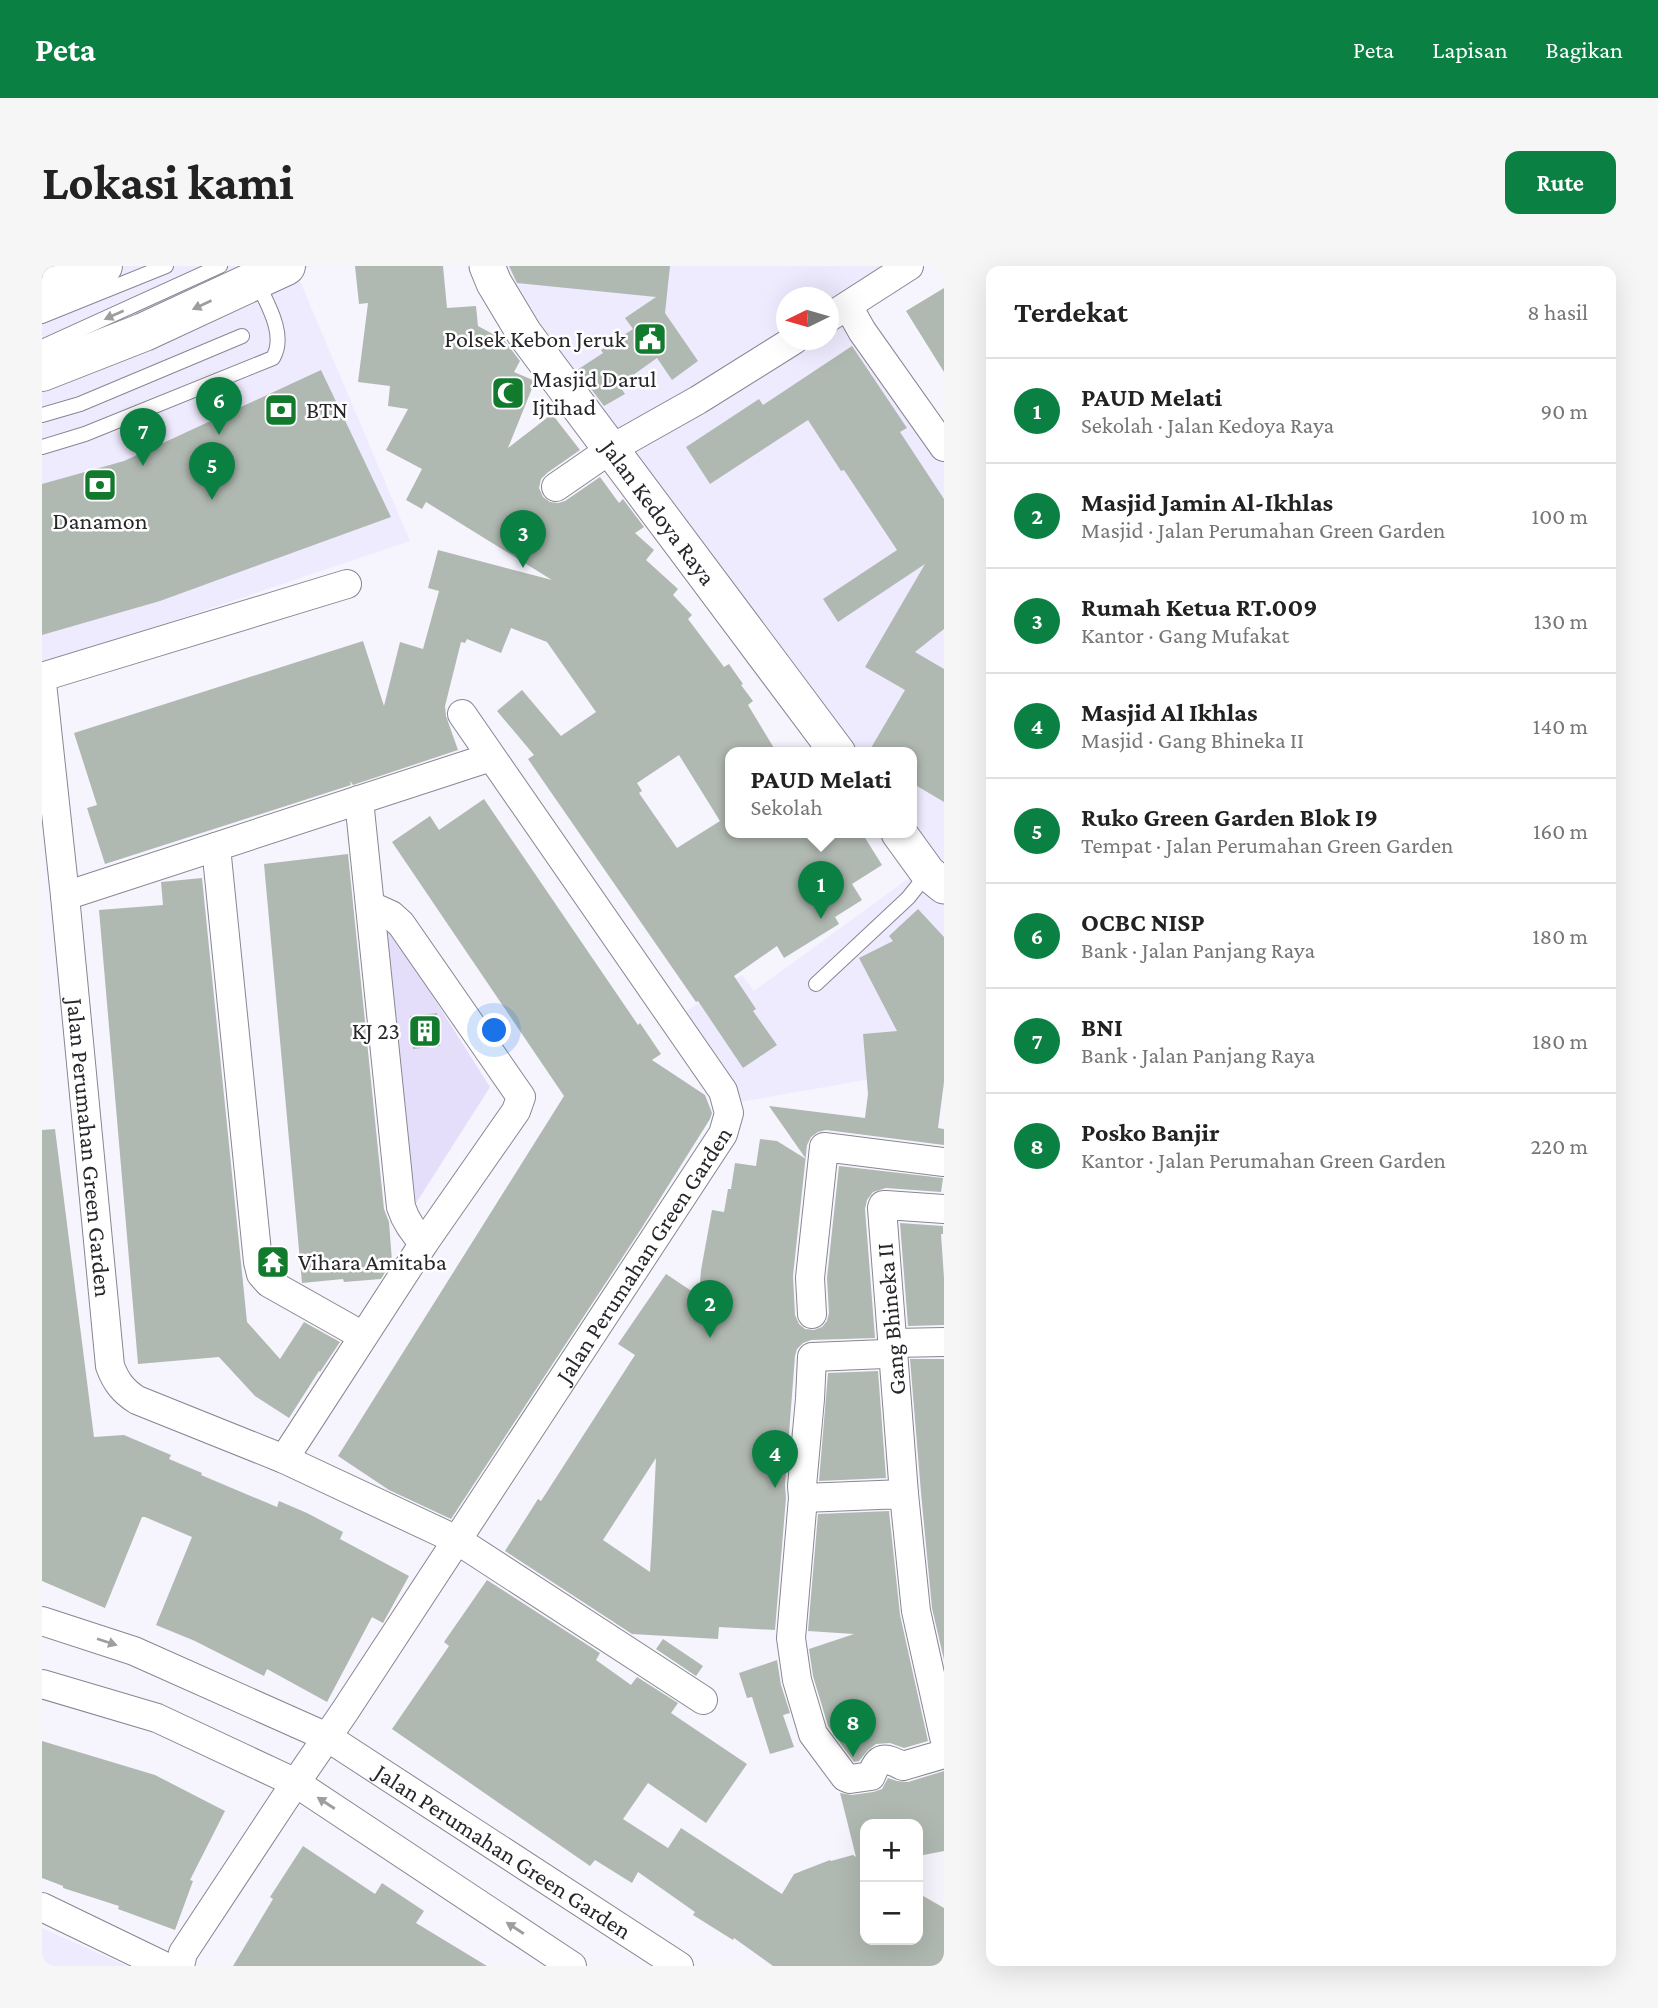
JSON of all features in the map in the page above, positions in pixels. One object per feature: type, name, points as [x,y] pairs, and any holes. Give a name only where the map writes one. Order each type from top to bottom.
[{"type":"main road","points":[[42,290],[103,266]]},
{"type":"main road","points":[[42,372],[144,332],[271,273]]},
{"type":"street","name":"Jalan Kedoya Raya","points":[[487,266],[494,284],[524,333],[834,747]]},
{"type":"street","points":[[839,311],[909,266]]},
{"type":"street","points":[[839,313],[862,331],[944,447]]},
{"type":"street","points":[[556,486],[611,449],[698,400],[778,350]]},
{"type":"street","points":[[42,677],[347,584]]},
{"type":"street","name":"Jalan Perumahan Green Garden","points":[[42,683],[110,1366],[115,1380],[124,1392],[137,1400],[284,1459],[457,1540],[703,1699]]},
{"type":"street","name":"Jalan Perumahan Green Garden","points":[[42,1908],[171,1963],[352,1701],[723,1134],[729,1113],[723,1091],[463,714]]},
{"type":"street","points":[[65,896],[491,757]]},
{"type":"street","points":[[359,800],[401,1208],[414,1233],[425,1243]]},
{"type":"street","points":[[903,838],[936,879]]},
{"type":"street","points":[[216,847],[261,1273],[269,1283],[363,1336]]},
{"type":"street","points":[[284,1459],[425,1243],[516,1111],[521,1097],[401,924],[391,915],[371,906]]},
{"type":"street","points":[[812,1314],[810,1278],[824,1147],[944,1162]]},
{"type":"street","name":"Gang Bhineka II","points":[[944,1209],[883,1205],[904,1494],[916,1611],[944,1737]]},
{"type":"street","points":[[944,1342],[894,1343],[889,1353],[885,1354],[814,1356],[810,1359],[810,1399],[792,1638],[797,1680],[813,1734],[845,1777],[850,1779],[871,1776],[877,1762],[889,1760],[902,1766],[944,1754]]},
{"type":"street","points":[[803,1498],[904,1494]]},
{"type":"street","name":"Jalan Perumahan Green Garden","points":[[42,1621],[134,1651],[327,1737],[679,1966]]},
{"type":"street","points":[[42,1685],[157,1718],[296,1783],[572,1966]]},
{"type":"lane","points":[[42,316],[166,266]]},
{"type":"lane","points":[[42,347],[220,266]]},
{"type":"lane","points":[[42,447],[85,434],[273,358],[278,349],[278,334],[271,273]]},
{"type":"lane","points":[[42,415],[80,404],[242,336]]},
{"type":"lane","points":[[816,984],[908,898],[936,879]]},
{"type":"shaded area","points":[[42,266],[310,266],[297,274],[410,541],[42,665]]},
{"type":"shaded area","points":[[496,266],[885,266],[839,297],[839,287],[776,287],[776,350],[839,350],[839,309],[944,448],[944,1088],[865,1080],[734,1103],[674,1019],[742,975],[754,991],[909,878],[880,838],[917,838],[917,747],[810,747],[745,661],[655,524]]},
{"type":"shaded area","points":[[380,913],[490,1087],[411,1211]]},
{"type":"shaded area","points":[[42,1928],[127,1966],[42,1966]]},
{"type":"building","points":[[355,266],[443,266],[447,308],[476,306],[478,326],[504,340],[520,361],[514,372],[535,381],[508,448],[552,414],[580,450],[541,479],[539,488],[543,497],[550,502],[565,501],[600,477],[619,503],[623,499],[644,527],[635,533],[654,550],[646,560],[678,589],[673,595],[692,615],[688,619],[724,667],[729,664],[743,684],[741,685],[753,701],[748,705],[773,747],[725,747],[725,838],[865,838],[882,865],[852,884],[862,900],[835,917],[839,924],[784,958],[777,946],[734,976],[756,1009],[753,1011],[777,1045],[743,1068],[528,759],[534,755],[497,711],[522,690],[561,736],[596,712],[547,642],[511,628],[501,653],[467,639],[465,643],[461,642],[445,706],[458,750],[353,785],[350,781],[351,785],[105,864],[87,808],[97,805],[74,733],[363,641],[384,706],[400,642],[423,649],[439,591],[428,588],[438,550],[552,580],[426,502],[422,509],[406,500],[422,469],[386,450],[408,409],[388,406],[390,386],[358,382],[368,303],[359,304]],"holes":[[[679,755],[720,821],[677,848],[639,793],[642,791],[637,783]]]},
{"type":"building","points":[[509,266],[670,266],[665,313],[698,361],[672,380],[657,358],[619,385],[625,394],[604,406],[577,370],[633,329],[625,318],[656,297],[517,283]]},
{"type":"building","points":[[944,288],[944,372],[906,311]]},
{"type":"building","points":[[852,346],[907,428],[900,432],[944,499],[944,629],[915,652],[944,669],[944,802],[917,786],[917,747],[872,747],[905,690],[865,667],[925,564],[838,622],[823,599],[897,550],[808,420],[710,484],[686,447],[759,399],[763,405]]},
{"type":"building","points":[[321,370],[391,517],[160,601],[42,635],[42,484],[124,461]]},
{"type":"building","points":[[484,799],[638,1025],[640,1023],[661,1054],[652,1060],[705,1095],[712,1113],[641,1229],[451,1519],[389,1490],[338,1456],[564,1096],[392,842],[430,816],[439,830]]},
{"type":"building","points":[[348,854],[384,1209],[389,1222],[392,1261],[381,1279],[302,1283],[264,864]]},
{"type":"building","points":[[202,878],[247,1322],[280,1359],[304,1322],[340,1342],[289,1418],[255,1396],[219,1357],[138,1364],[99,910],[163,905],[161,882]]},
{"type":"building","points":[[918,909],[944,937],[944,1082],[938,1128],[944,1129],[944,1145],[826,1130],[811,1137],[806,1158],[769,1106],[865,1118],[868,1094],[863,1034],[897,1031],[859,958],[893,941],[889,936]]},
{"type":"building","name":"KJ 23","points":[[437,1013],[440,1046],[413,1049],[410,1016]]},
{"type":"building","points":[[55,1129],[94,1437],[124,1435],[171,1455],[169,1459],[202,1473],[201,1475],[277,1507],[279,1501],[307,1513],[343,1532],[340,1539],[409,1576],[383,1623],[372,1617],[327,1702],[267,1669],[264,1676],[195,1641],[156,1625],[192,1537],[145,1517],[142,1517],[105,1608],[42,1581],[42,1130]]},
{"type":"building","points":[[760,1139],[777,1141],[806,1159],[793,1276],[795,1315],[805,1329],[822,1327],[829,1313],[827,1278],[839,1166],[943,1178],[941,1192],[886,1188],[873,1192],[865,1209],[875,1338],[811,1340],[797,1349],[775,1630],[719,1627],[718,1639],[632,1634],[505,1551],[538,1499],[541,1501],[635,1355],[618,1344],[666,1274],[699,1296],[712,1210],[724,1212],[735,1163],[756,1166]],"holes":[[[656,1458],[650,1572],[603,1540]]]},
{"type":"building","points":[[900,1223],[943,1226],[944,1325],[908,1326]]},
{"type":"building","points":[[910,1359],[944,1359],[944,1660],[932,1608]]},
{"type":"building","points":[[878,1371],[886,1478],[819,1481],[828,1373]]},
{"type":"building","points":[[889,1511],[900,1615],[928,1741],[904,1748],[890,1743],[876,1744],[859,1761],[854,1762],[828,1726],[813,1676],[809,1649],[854,1634],[808,1631],[818,1514]]},
{"type":"building","points":[[487,1580],[600,1653],[596,1660],[631,1685],[637,1677],[678,1703],[671,1713],[747,1764],[706,1823],[648,1783],[623,1819],[668,1848],[681,1828],[782,1894],[794,1874],[830,1860],[853,1855],[856,1857],[840,1793],[852,1795],[873,1792],[882,1789],[888,1778],[908,1782],[944,1771],[944,1851],[923,1855],[923,1819],[860,1819],[860,1945],[923,1945],[923,1896],[944,1908],[944,1966],[773,1966],[734,1938],[733,1940],[693,1915],[695,1912],[638,1872],[632,1883],[595,1860],[590,1866],[392,1729],[449,1646],[444,1642]]},
{"type":"building","points":[[663,1639],[703,1666],[696,1676],[656,1649]]},
{"type":"building","points":[[777,1660],[790,1713],[783,1715],[794,1747],[770,1754],[752,1697],[747,1698],[739,1673]]},
{"type":"building","points":[[42,1741],[155,1775],[225,1811],[190,1880],[193,1881],[175,1930],[42,1878]]},
{"type":"building","points":[[303,1846],[375,1894],[382,1883],[424,1911],[416,1923],[487,1966],[233,1966],[273,1899],[270,1897]]},
{"type":"place","name":"Polsek Kebon Jeruk","points":[[650,339]]},
{"type":"place","name":"Masjid Darul Ijtihad","points":[[508,393]]},
{"type":"place","name":"BTN","points":[[281,410]]},
{"type":"place","name":"OCBC NISP","points":[[219,435]]},
{"type":"place","name":"BNI","points":[[143,466]]},
{"type":"place","name":"Danamon","points":[[100,485]]},
{"type":"place","name":"Ruko Green Garden Blok I9","points":[[212,500]]},
{"type":"place","name":"Rumah Ketua RT.009","points":[[523,568]]},
{"type":"place","name":"PAUD Melati","points":[[821,919]]},
{"type":"place","name":"KJ 23","points":[[425,1031]]},
{"type":"place","name":"Vihara Amitaba","points":[[273,1262]]},
{"type":"place","name":"Masjid Jamin Al-Ikhlas","points":[[710,1338]]},
{"type":"place","name":"Masjid Al Ikhlas","points":[[775,1488]]},
{"type":"place","name":"Posko Banjir","points":[[853,1757]]}]
